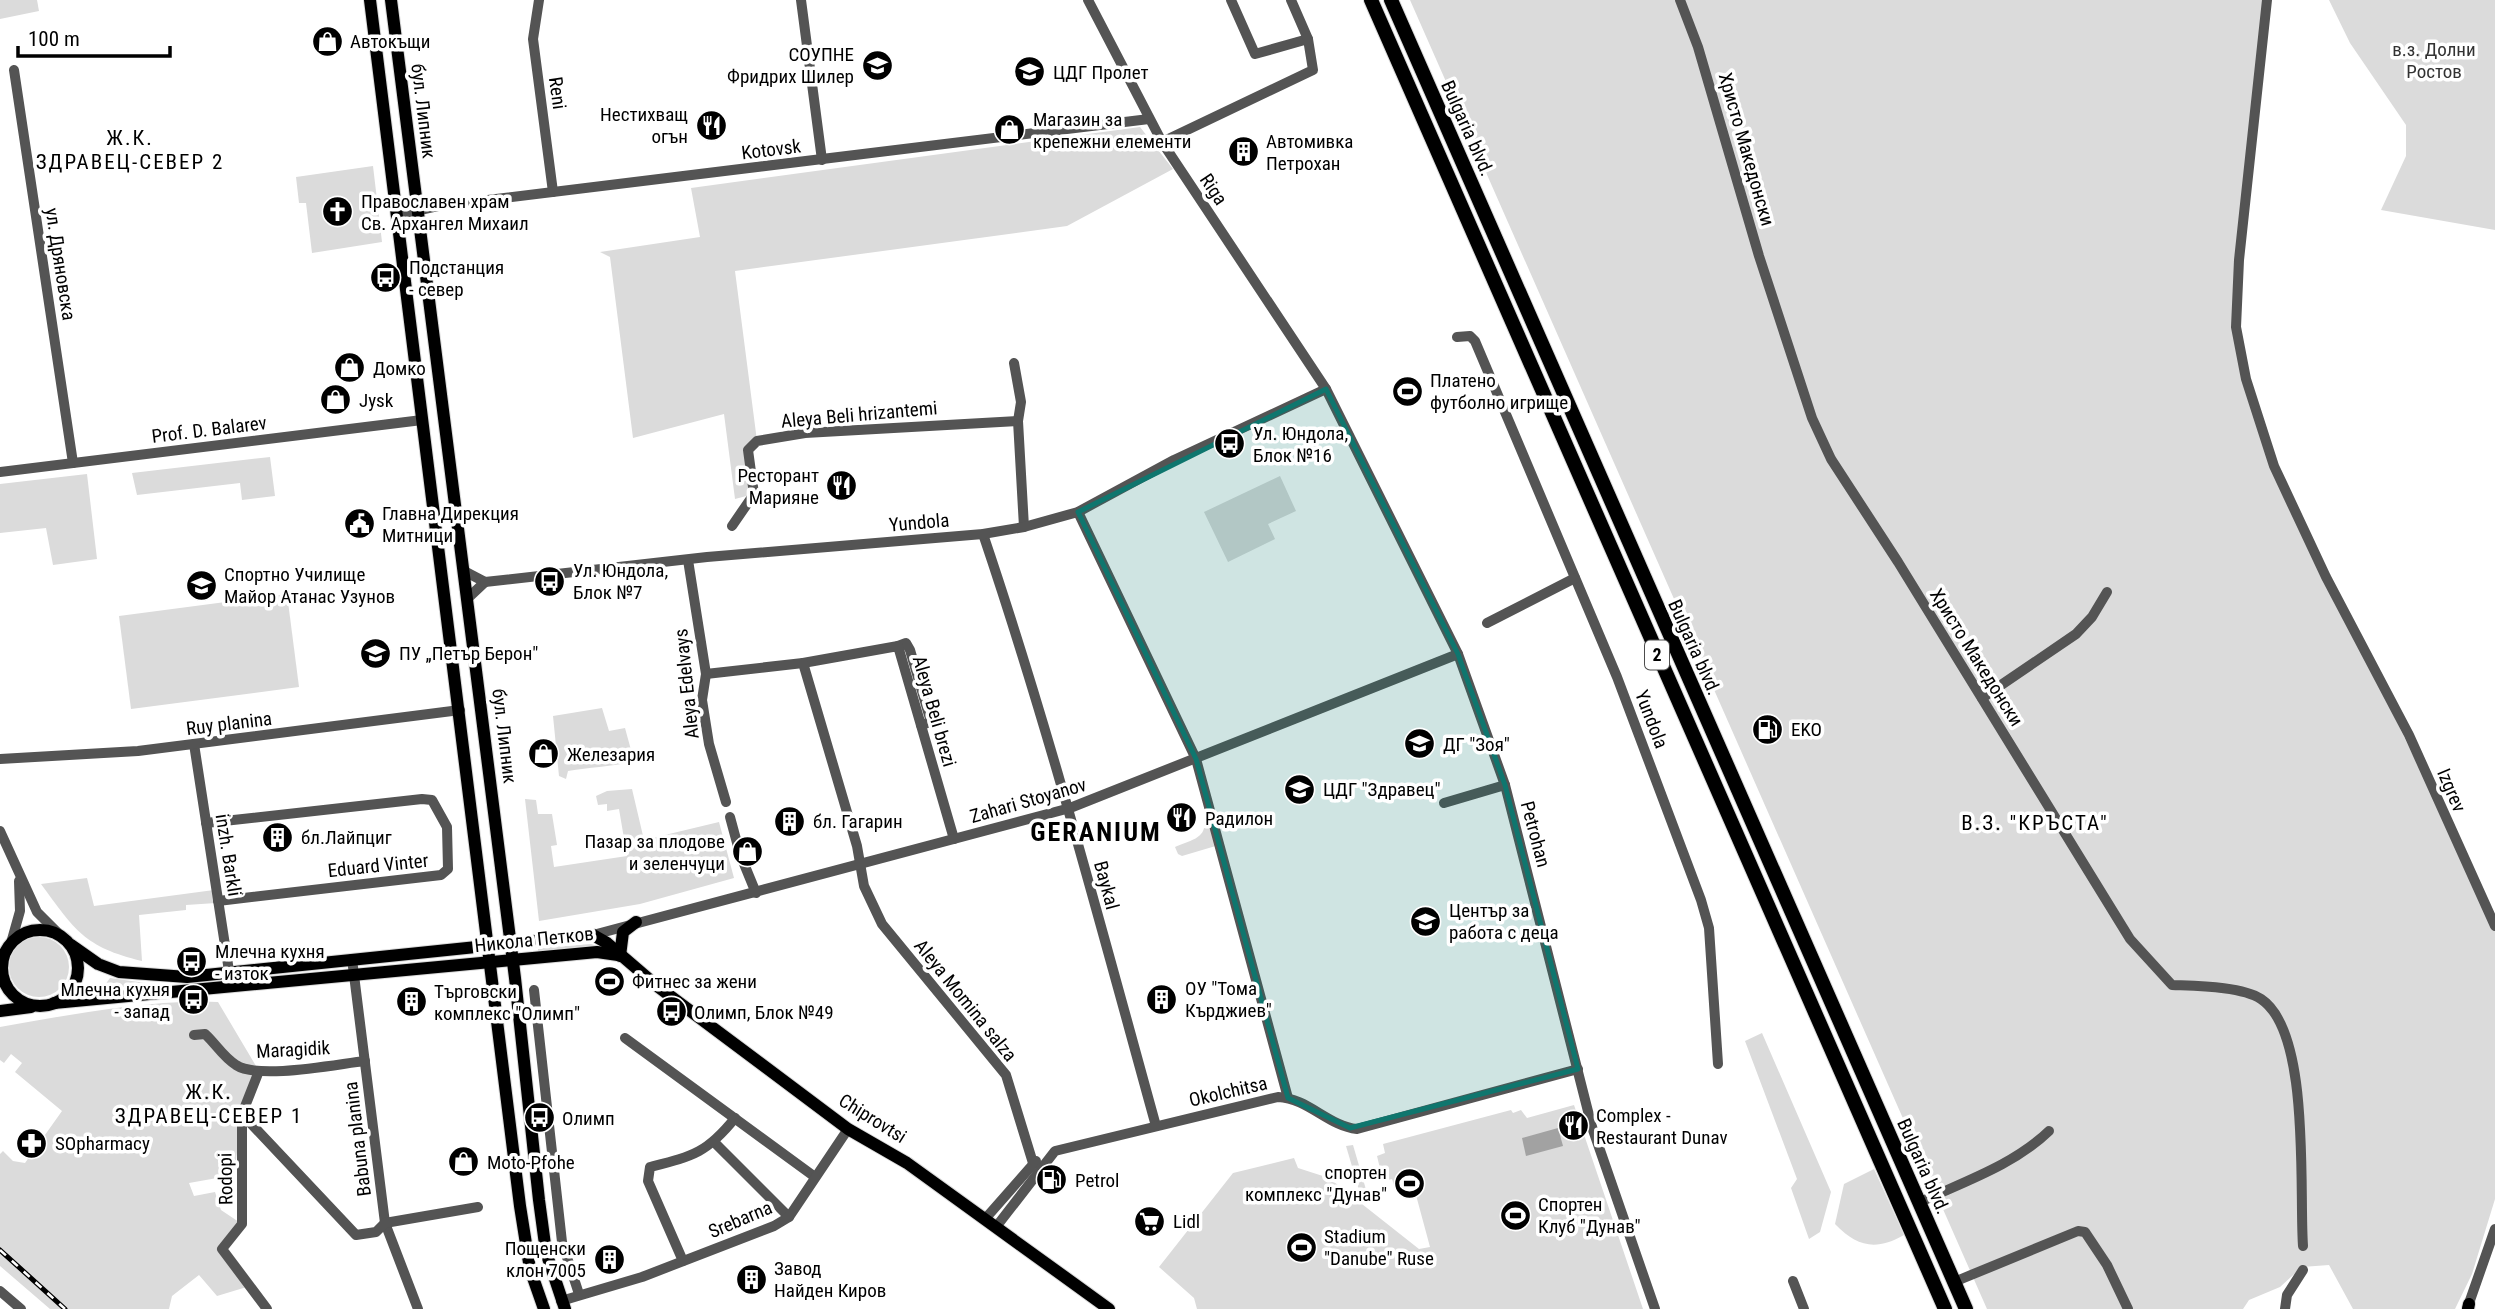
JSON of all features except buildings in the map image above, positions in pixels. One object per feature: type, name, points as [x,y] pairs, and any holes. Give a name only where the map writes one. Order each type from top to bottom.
[{"type":"highway","name":"Bulgaria blvd.","points":[[1371,0],[1945,1309]]},
{"type":"highway","name":"Bulgaria blvd.","points":[[1391,0],[1966,1309]]},
{"type":"main road","name":"бул. Липник","points":[[370,0],[522,1219],[530,1269],[544,1309]]},
{"type":"main road","name":"бул. Липник","points":[[391,0],[511,943],[545,1239],[563,1305]]},
{"type":"main road","points":[[620,956],[623,932],[636,922]]},
{"type":"main road","points":[[0,1011],[39,1006],[54,1003],[69,993],[78,975],[76,954],[71,945],[50,930],[29,931],[11,943],[2,958],[3,978],[7,987],[22,1001],[39,1006]]},
{"type":"main road","name":"Никола Петков","points":[[71,945],[98,964],[119,972],[187,976],[593,935],[620,956]]},
{"type":"main road","name":"Никола Петков","points":[[54,1003],[597,952],[620,956]]},
{"type":"main road","name":"Chiprovtsi","points":[[620,956],[848,1129],[907,1163],[1109,1309]]},
{"type":"street","name":"Reni","points":[[539,0],[533,39],[553,192]]},
{"type":"street","points":[[801,0],[822,160]]},
{"type":"street","name":"Riga","points":[[1088,0],[1162,142],[1326,389]]},
{"type":"street","points":[[1231,0],[1255,54],[1308,39]]},
{"type":"street","points":[[1162,142],[1313,70],[1308,39],[1291,0]]},
{"type":"street","name":"Христо Македонски","points":[[1680,0],[1702,58],[1759,256],[1812,418],[1831,459],[1982,698],[2122,928],[2162,978],[2172,985],[2244,992],[2258,997],[2273,1010],[2297,1081],[2303,1246]]},
{"type":"street","name":"Izgrev","points":[[2267,0],[2242,210],[2236,327],[2246,379],[2274,466],[2374,670],[2409,735],[2495,926]]},
{"type":"street","name":"ул. Дряновска","points":[[14,70],[73,463]]},
{"type":"street","name":"Kotovsk","points":[[397,215],[417,209],[1149,119]]},
{"type":"street","name":"Yundola","points":[[1457,337],[1470,336],[1475,341],[1617,677],[1710,928],[1718,1064]]},
{"type":"street","points":[[1014,363],[1021,402],[1018,421],[1024,527]]},
{"type":"street","name":"Yundola","points":[[485,582],[688,560],[983,534],[1024,527],[1078,512],[1174,460],[1326,389]]},
{"type":"street","name":"Petrohan","points":[[1326,389],[1458,654],[1504,785],[1600,1154],[1655,1309]]},
{"type":"street","name":"Prof. D. Balarev","points":[[0,472],[422,420]]},
{"type":"street","name":"Aleya Beli hrizantemi","points":[[732,526],[754,495],[748,450],[757,441],[805,433],[1018,421]]},
{"type":"street","points":[[1078,512],[1196,759],[1288,1098]]},
{"type":"street","name":"Baykal","points":[[983,534],[1035,688],[1156,1126]]},
{"type":"street","name":"Aleya Edelvays","points":[[688,560],[706,674],[702,700],[709,744],[726,802]]},
{"type":"street","points":[[464,571],[485,582],[468,598]]},
{"type":"street","points":[[1487,623],[1575,578]]},
{"type":"street","points":[[1982,698],[2076,634],[2092,617],[2107,592]]},
{"type":"street","name":"Aleya Beli brezi","points":[[706,674],[803,663],[898,646],[954,839]]},
{"type":"street","name":"Zahari Stoyanov","points":[[593,935],[1070,808],[1458,654]]},
{"type":"street","points":[[803,663],[861,865]]},
{"type":"street","name":"Ruy planina","points":[[0,760],[194,744],[460,710]]},
{"type":"street","name":"inzh. Barkli","points":[[194,744],[229,971]]},
{"type":"street","points":[[1444,803],[1504,785]]},
{"type":"street","name":"Eduard Vinter","points":[[206,823],[422,799],[432,800],[447,827],[448,869],[442,875],[218,901]]},
{"type":"street","points":[[730,817],[740,854],[756,892]]},
{"type":"street","points":[[0,831],[37,912],[60,935]]},
{"type":"street","name":"Aleya Momina salza","points":[[861,865],[864,886],[882,924],[1006,1075],[1033,1163]]},
{"type":"street","points":[[11,943],[20,911],[19,877]]},
{"type":"street","name":"Babuna planina","points":[[352,960],[385,1223],[418,1309]]},
{"type":"street","points":[[534,990],[562,1242],[579,1294]]},
{"type":"street","name":"Maragidik","points":[[194,1035],[205,1034],[221,1054],[238,1067],[259,1071],[365,1061]]},
{"type":"street","points":[[625,1038],[815,1177]]},
{"type":"street","name":"Okolchitsa","points":[[1033,1163],[1055,1151],[1261,1100],[1288,1098],[1340,1125],[1357,1129],[1578,1069]]},
{"type":"street","name":"Rodopi","points":[[259,1071],[242,1114],[242,1224],[222,1249],[267,1309]]},
{"type":"street","points":[[242,1114],[356,1235],[376,1232],[385,1223],[478,1207]]},
{"type":"street","points":[[683,1261],[648,1181],[650,1167],[683,1158],[715,1143],[735,1118]]},
{"type":"street","name":"Srebarna","points":[[563,1305],[579,1294],[642,1277],[789,1217],[848,1129]]},
{"type":"street","points":[[1919,1203],[2000,1165],[2037,1143],[2049,1131]]},
{"type":"street","points":[[715,1143],[789,1217]]},
{"type":"street","points":[[996,1227],[1055,1151]]},
{"type":"street","points":[[985,1219],[1033,1163]]},
{"type":"street","points":[[2468,1307],[2495,1229]]},
{"type":"street","points":[[1954,1282],[2078,1231],[2085,1232],[2107,1265],[2127,1309]]},
{"type":"street","points":[[2285,1305],[2303,1270]]},
{"type":"street","points":[[1793,1280],[1804,1309]]},
{"type":"street","points":[[0,1291],[21,1309]]},
{"type":"highlighted area","points":[[1326,389],[1458,654],[1505,785],[1578,1069],[1350,1128],[1288,1098],[1196,759],[1078,512]]},
{"type":"green space","points":[[0,0],[37,0],[39,11],[0,19]]},
{"type":"green space","points":[[1410,0],[2269,0],[2236,327],[2274,466],[2495,926],[2495,1199],[2472,1274],[2455,1309],[2353,1309],[2329,1265],[2302,1267],[2280,1287],[2249,1300],[2243,1309],[1987,1309]]},
{"type":"green space","name":"в.з. Долни Ростов","points":[[2329,0],[2495,0],[2495,230],[2381,210],[2406,156],[2406,125],[2350,43]]},
{"type":"green space","points":[[1140,127],[1173,169],[1067,226],[735,271],[757,441],[748,450],[754,494],[735,499],[724,414],[633,438],[610,257],[600,252],[700,237],[691,188]]},
{"type":"green space","points":[[373,166],[382,242],[312,253],[306,203],[299,203],[296,177]]},
{"type":"green space","points":[[270,457],[275,496],[242,500],[240,483],[137,495],[132,473]]},
{"type":"green space","points":[[87,474],[97,559],[53,565],[46,528],[0,533],[0,484]]},
{"type":"green space","points":[[1280,476],[1296,511],[1268,524],[1275,539],[1228,562],[1204,512]]},
{"type":"green space","points":[[287,594],[299,687],[131,709],[119,616]]},
{"type":"green space","points":[[602,708],[609,731],[625,728],[634,761],[568,771],[566,779],[559,776],[553,716]]},
{"type":"green space","points":[[632,789],[644,840],[719,822],[734,878],[640,904],[539,921],[525,799],[536,800],[538,814],[552,814],[557,845],[551,846],[554,867],[627,856],[619,809],[607,811],[607,804],[598,805],[596,796],[607,791]]},
{"type":"green space","points":[[1211,819],[1219,845],[1182,856],[1178,854],[1175,847],[1199,836],[1204,822]]},
{"type":"green space","points":[[87,878],[94,906],[214,890],[216,903],[186,905],[186,910],[139,915],[142,961],[107,950],[82,934],[41,884]]},
{"type":"green space","points":[[33,937],[45,937],[64,950],[69,967],[67,979],[56,992],[45,997],[33,997],[14,984],[9,973],[9,961],[22,942]]},
{"type":"green space","points":[[591,944],[605,948],[538,951],[538,948]]},
{"type":"green space","points":[[110,978],[153,984],[102,989]]},
{"type":"green space","points":[[218,1002],[259,1071],[242,1114],[234,1175],[189,1183],[194,1196],[215,1192],[221,1210],[242,1224],[223,1249],[250,1286],[217,1296],[199,1275],[172,1296],[169,1309],[50,1309],[0,1266],[0,1154],[3,1151],[13,1161],[25,1163],[62,1111],[15,1072],[22,1063],[11,1054],[4,1063],[0,1060],[0,1027],[136,1005]]},
{"type":"green space","points":[[1762,1033],[1831,1192],[1820,1232],[1809,1239],[1791,1188],[1797,1179],[1745,1041]]},
{"type":"green space","name":"Спортен Клуб \"Дунав\"","points":[[1574,1105],[1643,1309],[1197,1309],[1194,1298],[1159,1267],[1233,1173],[1294,1158],[1298,1168],[1329,1178],[1419,1249],[1430,1247],[1413,1184],[1395,1188],[1392,1179],[1383,1181],[1377,1156],[1385,1153],[1383,1144],[1511,1110],[1513,1113],[1521,1110],[1527,1118]]},
{"type":"green space","points":[[1353,1145],[1367,1193],[1364,1194],[1359,1190],[1346,1146]]},
{"type":"green space","points":[[1874,1169],[1904,1235],[1876,1245],[1851,1238],[1835,1224],[1844,1184]]},
{"type":"shaded area","points":[[1558,1128],[1563,1146],[1526,1156],[1522,1138]]},
{"type":"railway","points":[[0,1250],[65,1309]]},
{"type":"place","name":"Автокъщи","points":[[327,41]]},
{"type":"place","name":"СОУПНЕ Фридрих Шилер","points":[[877,65]]},
{"type":"place","name":"ЦДГ Пролет","points":[[1030,72]]},
{"type":"place","name":"Нестихващ огън","points":[[711,125]]},
{"type":"place","name":"Магазин за крепежни елементи","points":[[1010,130]]},
{"type":"place","name":"Автомивка Петрохан","points":[[1243,152]]},
{"type":"place","name":"Православен храм Св. Архангел Михаил","points":[[338,212]]},
{"type":"place","name":"Подстанция - север","points":[[386,278]]},
{"type":"place","name":"Домко","points":[[350,368]]},
{"type":"place","name":"Платено футболно игрище","points":[[1407,391]]},
{"type":"place","name":"Jysk","points":[[336,400]]},
{"type":"place","name":"Ул. Юндола, Блок №16","points":[[1230,444]]},
{"type":"place","name":"Ресторант Марияне","points":[[842,486]]},
{"type":"place","name":"Главна Дирекция Митници","points":[[359,524]]},
{"type":"place","name":"Ул. Юндола, Блок №7","points":[[550,581]]},
{"type":"place","name":"Спортно Училище Майор Атанас Узунов","points":[[201,585]]},
{"type":"place","name":"ПУ „Петър Берон\"","points":[[376,653]]},
{"type":"place","name":"EKO","points":[[1768,729]]},
{"type":"place","name":"ДГ \"Зоя\"","points":[[1420,744]]},
{"type":"place","name":"Железария","points":[[544,754]]},
{"type":"place","name":"ЦДГ \"Здравец\"","points":[[1300,789]]},
{"type":"place","name":"Радилон","points":[[1182,818]]},
{"type":"place","name":"бл. Гагарин","points":[[790,821]]},
{"type":"place","name":"бл.Лайпциг","points":[[278,837]]},
{"type":"place","name":"Пазар за плодове и зеленчуци","points":[[748,852]]},
{"type":"place","name":"Център за работа с деца","points":[[1426,921]]},
{"type":"place","name":"Млечна кухня - изток","points":[[192,962]]},
{"type":"place","name":"Фитнес за жени","points":[[609,981]]},
{"type":"place","name":"ОУ \"Тома Кърджиев\"","points":[[1162,999]]},
{"type":"place","name":"Млечна кухня - запад","points":[[193,1000]]},
{"type":"place","name":"Търговски комплекс \"Олимп\"","points":[[411,1002]]},
{"type":"place","name":"Олимп, Блок №49","points":[[671,1012]]},
{"type":"place","name":"Олимп","points":[[539,1118]]},
{"type":"place","name":"Complex - Restaurant Dunav","points":[[1573,1126]]},
{"type":"place","name":"SOpharmacy","points":[[32,1143]]},
{"type":"place","name":"Moto-Pfohe","points":[[464,1162]]},
{"type":"place","name":"Petrol","points":[[1052,1180]]},
{"type":"place","name":"спортен комплекс \"Дунав\"","points":[[1410,1183]]},
{"type":"place","name":"Спортен Клуб \"Дунав\"","points":[[1515,1215]]},
{"type":"place","name":"Lidl","points":[[1150,1221]]},
{"type":"place","name":"Stadium \"Danube\" Ruse","points":[[1301,1247]]},
{"type":"place","name":"Пощенски клон 7005","points":[[609,1259]]},
{"type":"place","name":"Завод Найден Киров","points":[[751,1279]]},
{"type":"district","name":"Ж.К. ЗДРАВЕЦ-СЕВЕР 2","points":[[130,150]]},
{"type":"district","name":"В.З. \"КРЪСТА\"","points":[[2035,823]]},
{"type":"district","name":"GERANIUM","points":[[1096,832]]},
{"type":"district","name":"Ж.К. ЗДРАВЕЦ-СЕВЕР 1","points":[[209,1104]]}]
